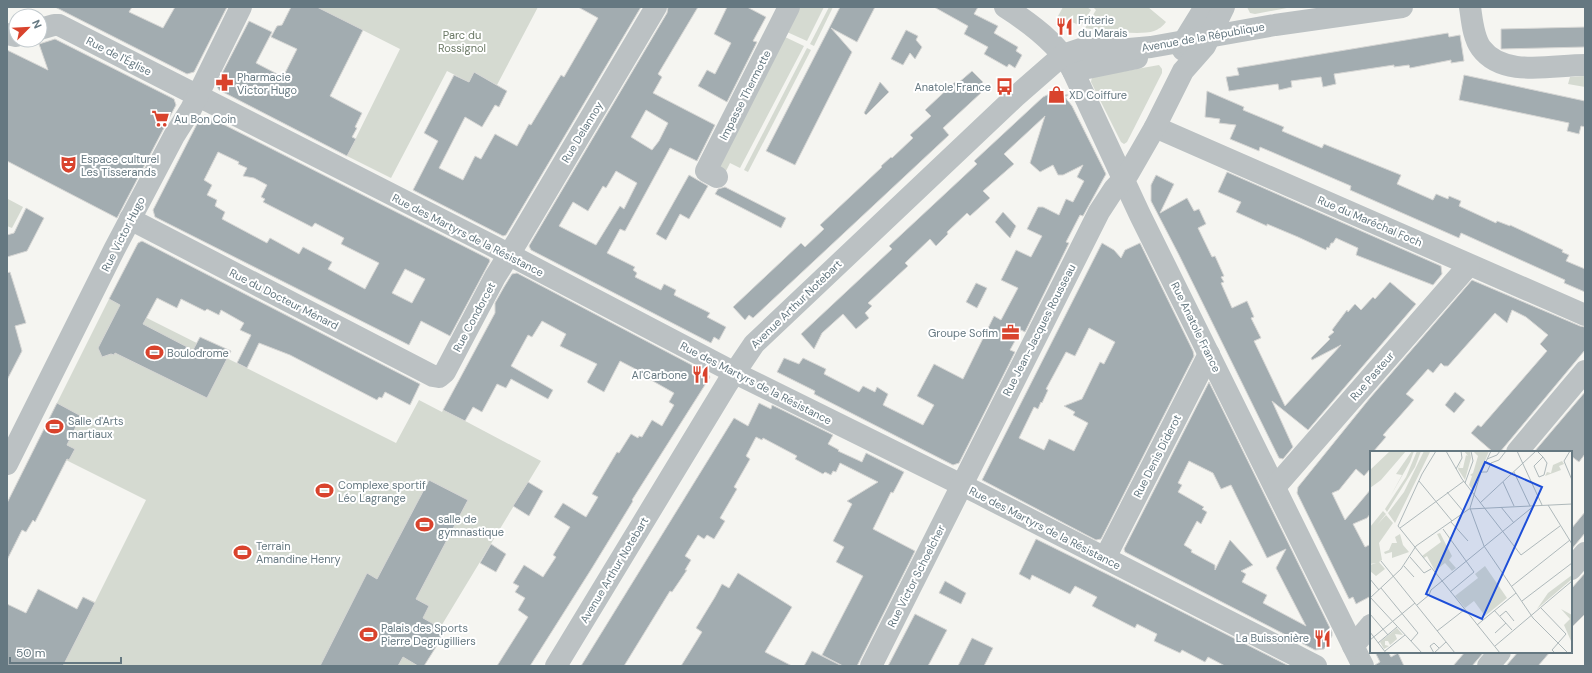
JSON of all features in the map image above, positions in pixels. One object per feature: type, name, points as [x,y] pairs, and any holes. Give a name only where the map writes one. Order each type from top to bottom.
[{"type":"street","name":"Rue Victor Hugo","points":[[10,450],[174,136],[191,109],[242,7]]},
{"type":"street","name":"Rue Delannoy","points":[[508,256],[656,7]]},
{"type":"street","name":"Impasse Thermotte","points":[[717,177],[706,171],[789,7]]},
{"type":"street","name":"Rue Anatole France","points":[[1005,7],[1038,31],[1068,63],[1209,354],[1276,487],[1363,666]]},
{"type":"street","points":[[1193,49],[1205,7]]},
{"type":"street","points":[[1193,49],[1224,7]]},
{"type":"street","name":"Avenue de la République","points":[[1068,63],[1081,50],[1193,49],[1270,25],[1402,7]]},
{"type":"street","points":[[1470,7],[1476,38],[1480,48],[1492,60],[1516,68],[1585,65]]},
{"type":"street","name":"Rue de l'Église","points":[[48,27],[59,25],[198,95]]},
{"type":"street","name":"Rue Jean-Jacques Rousseau","points":[[962,485],[1099,212],[1114,189],[1128,174],[1155,127],[1193,49]]},
{"type":"street","name":"Avenue Arthur Notebart","points":[[556,666],[749,350],[768,329],[1015,97],[1068,63]]},
{"type":"street","name":"Rue des Martyrs de la Résistance","points":[[198,95],[489,244],[508,256],[734,373],[962,485],[1316,666]]},
{"type":"street","name":"Rue du Maréchal Foch","points":[[1155,127],[1469,265],[1585,314]]},
{"type":"street","name":"Rue du Docteur Ménard","points":[[130,219],[433,376],[439,377]]},
{"type":"street","name":"Rue Condorcet","points":[[439,377],[445,372],[495,277],[508,256]]},
{"type":"street","name":"Rue Pasteur","points":[[1276,487],[1469,265]]},
{"type":"street","name":"Rue Denis Diderot","points":[[1104,558],[1209,354]]},
{"type":"street","points":[[1518,451],[1585,371]]},
{"type":"street","name":"Rue Victor Schoelcher","points":[[871,666],[962,485]]},
{"type":"street","points":[[1572,568],[1585,553]]},
{"type":"street","points":[[1353,646],[1370,626]]},
{"type":"street","points":[[1488,666],[1499,653]]},
{"type":"green space","name":"Parc du Rossignol","points":[[317,7],[538,7],[497,85],[474,72],[469,82],[447,71],[391,178],[347,156],[400,49]]},
{"type":"green space","points":[[800,7],[824,7],[807,41],[787,32]]},
{"type":"green space","points":[[829,7],[833,7],[814,46],[810,44]]},
{"type":"green space","points":[[1063,7],[1087,7],[1091,10],[1081,26],[1058,16]]},
{"type":"green space","points":[[1093,7],[1148,7],[1166,22],[1162,27],[1154,31],[1139,33],[1085,28],[1096,10]]},
{"type":"green space","points":[[1247,7],[1292,7],[1255,14],[1250,13]]},
{"type":"green space","points":[[785,37],[804,46],[740,168],[730,163],[725,173],[717,169]]},
{"type":"green space","points":[[807,48],[811,50],[748,172],[744,170]]},
{"type":"green space","points":[[1159,65],[1162,69],[1162,73],[1127,142],[1124,144],[1121,142],[1091,82],[1092,77]]},
{"type":"green space","points":[[1585,76],[1585,87],[1568,84],[1570,77]]},
{"type":"green space","points":[[8,199],[23,207],[12,228],[7,226]]},
{"type":"green space","name":"Complexe sportif Léo Lagrange","points":[[109,299],[396,443],[419,400],[442,412],[443,410],[452,414],[541,461],[417,666],[50,666],[58,645],[83,597],[95,602],[146,500],[36,445]]},
{"type":"building","points":[[55,7],[132,7],[129,12],[163,28],[175,7],[227,7],[194,72],[187,74]]},
{"type":"building","points":[[291,7],[317,7],[363,30],[330,96],[362,113],[352,137],[356,139],[347,156],[219,90],[216,85],[249,21],[272,32],[256,63],[283,77],[297,49],[271,37],[277,26],[282,25]]},
{"type":"building","points":[[578,7],[641,7],[506,235],[503,236],[413,190],[438,141],[424,133],[454,75],[469,82],[474,72],[507,91],[499,107],[495,105],[482,127],[465,117],[439,168],[463,180],[475,156],[481,159],[495,134],[517,146],[529,124],[531,125],[561,75],[564,77],[598,18]]},
{"type":"building","points":[[668,7],[698,7],[658,74],[662,77],[653,93],[715,125],[697,161],[670,148],[625,231],[620,229],[607,253],[635,267],[633,270],[637,273],[635,277],[661,290],[664,284],[676,290],[674,295],[710,313],[707,317],[726,327],[719,340],[714,337],[711,343],[531,250],[529,246],[667,13]],"holes":[[[646,110],[668,123],[659,141],[652,150],[631,137]],[[616,171],[637,183],[624,209],[620,206],[596,245],[559,226],[573,202],[588,211],[603,186],[606,188]]]},
{"type":"building","points":[[727,7],[747,7],[766,17],[753,41],[757,42],[727,102],[698,86],[707,70],[715,74],[731,43],[714,34]]},
{"type":"building","points":[[840,7],[875,7],[857,42],[831,28],[852,52],[795,165],[766,151]]},
{"type":"building","points":[[934,7],[978,7],[974,14],[998,26],[994,33],[1018,47],[1016,51],[1022,55],[1015,68],[1009,64],[1007,67],[984,54],[988,47],[964,34],[968,26]]},
{"type":"building","points":[[1585,27],[1585,47],[1501,49],[1501,29]]},
{"type":"building","points":[[906,30],[918,36],[916,40],[922,47],[915,59],[910,53],[903,65],[891,59]]},
{"type":"building","points":[[1448,33],[1449,37],[1460,35],[1464,61],[1451,63],[1451,60],[1410,68],[1409,65],[1394,67],[1394,65],[1334,74],[1336,84],[1323,87],[1321,77],[1291,81],[1292,87],[1279,90],[1278,84],[1229,91],[1226,77],[1239,75],[1237,68]]},
{"type":"building","points":[[55,39],[174,99],[176,105],[117,218],[7,161],[7,50],[48,70],[40,48],[48,48],[48,41]]},
{"type":"building","points":[[972,71],[983,82],[978,87],[982,92],[943,128],[949,135],[753,318],[749,315],[745,320],[733,307],[801,243],[805,247],[824,229],[820,225],[882,167],[881,166],[891,157],[892,158],[913,138],[910,135],[931,116],[925,110],[955,82],[957,84]]},
{"type":"building","points":[[1464,75],[1585,101],[1585,127],[1581,126],[1579,134],[1567,131],[1569,123],[1459,100]]},
{"type":"building","points":[[880,82],[889,92],[866,115],[864,113]]},
{"type":"building","points":[[1207,91],[1244,107],[1243,110],[1284,127],[1282,131],[1322,148],[1324,144],[1401,175],[1397,184],[1433,200],[1436,194],[1448,199],[1449,196],[1461,201],[1459,206],[1496,223],[1497,221],[1510,225],[1563,250],[1562,252],[1569,255],[1566,261],[1585,269],[1585,292],[1564,283],[1565,280],[1461,233],[1459,238],[1350,190],[1351,186],[1260,147],[1259,151],[1230,139],[1236,125],[1219,123],[1220,119],[1205,117]]},
{"type":"building","points":[[1053,92],[1068,95],[1065,97],[1072,106],[1106,174],[1083,216],[1080,215],[1066,242],[1069,243],[1025,332],[1021,330],[1010,350],[1015,352],[959,463],[953,465],[814,394],[815,391],[777,372],[784,358],[799,364],[803,358],[826,369],[824,374],[859,392],[863,386],[875,392],[877,387],[888,394],[883,405],[923,425],[934,405],[917,396],[934,364],[963,379],[994,316],[1001,320],[1018,288],[1001,280],[1016,250],[1031,257],[1042,236],[1027,229],[1038,207],[1043,207],[1059,215],[1066,199],[1073,202],[1084,181],[1077,177],[1083,165],[1063,175],[1058,175],[1053,165],[1040,172],[1030,163],[1045,116],[1004,154],[1014,164],[983,191],[990,198],[970,216],[967,213],[947,232],[948,234],[936,246],[930,239],[905,263],[908,266],[868,303],[872,306],[865,313],[869,318],[856,329],[843,314],[822,333],[814,349],[801,334],[892,249],[889,246],[977,164],[974,161],[1043,97]]},
{"type":"building","points":[[205,115],[489,259],[490,261],[450,336],[421,321],[409,345],[155,217],[153,210],[201,117]],"holes":[[[218,152],[239,162],[238,164],[247,168],[243,176],[254,178],[267,185],[261,197],[265,199],[263,202],[312,227],[315,223],[344,238],[341,244],[379,263],[365,289],[328,269],[332,262],[303,247],[299,254],[270,238],[267,243],[222,219],[225,212],[215,206],[217,200],[207,195],[212,185],[204,180]],[[405,269],[425,279],[412,303],[392,293]]]},
{"type":"building","points":[[1227,172],[1441,266],[1442,274],[1433,285],[1356,255],[1358,248],[1336,238],[1326,250],[1236,212],[1241,202],[1218,192]]},
{"type":"building","points":[[689,175],[708,186],[689,219],[680,214],[666,240],[656,234]]},
{"type":"building","points":[[1156,175],[1174,184],[1160,213],[1187,198],[1194,211],[1199,209],[1206,224],[1198,228],[1212,257],[1215,256],[1224,276],[1221,277],[1224,282],[1221,283],[1232,308],[1247,301],[1254,317],[1251,318],[1261,338],[1254,341],[1285,406],[1341,345],[1312,360],[1311,358],[1330,339],[1328,337],[1334,332],[1332,330],[1347,310],[1348,312],[1355,304],[1361,310],[1373,297],[1375,299],[1390,282],[1416,304],[1308,430],[1272,401],[1293,447],[1283,459],[1279,458],[1151,201],[1151,185]]},
{"type":"building","points":[[725,187],[786,218],[781,228],[715,194],[718,189]]},
{"type":"building","points":[[26,208],[44,218],[27,251],[7,257],[7,235],[14,233]]},
{"type":"building","points":[[1003,212],[1016,226],[1010,238],[995,222]]},
{"type":"building","points":[[142,241],[420,384],[410,405],[385,392],[382,398],[379,397],[377,400],[290,355],[259,343],[247,368],[237,363],[251,335],[240,330],[244,323],[221,310],[219,315],[207,309],[205,311],[181,299],[177,308],[157,298],[143,324],[193,350],[200,337],[231,351],[207,398],[115,353],[114,355],[111,354],[102,357],[98,348],[120,305],[109,299],[138,243]]},
{"type":"building","points":[[1102,243],[1114,250],[1121,258],[1125,250],[1140,243],[1193,351],[1194,356],[1101,539],[1096,540],[982,480]],"holes":[[[1089,328],[1115,342],[1104,364],[1100,362],[1082,399],[1064,406],[1075,412],[1073,415],[1088,423],[1074,451],[1049,439],[1044,450],[1019,438],[1034,407],[1038,409],[1041,402],[1042,403],[1048,390],[1046,389],[1066,352],[1075,356]]]},
{"type":"building","points":[[10,272],[26,323],[15,326],[22,351],[7,380],[7,273]]},
{"type":"building","points":[[517,273],[707,373],[710,377],[530,666],[497,666],[528,617],[518,610],[525,598],[515,592],[519,586],[513,583],[524,565],[543,577],[556,557],[553,555],[570,527],[554,517],[563,503],[586,517],[598,497],[592,494],[617,452],[619,453],[631,434],[638,438],[639,436],[642,437],[652,420],[662,426],[674,405],[669,402],[674,393],[644,376],[645,374],[620,361],[604,392],[588,383],[587,382],[597,364],[560,346],[566,334],[542,321],[532,337],[528,335],[511,366],[553,390],[548,399],[511,379],[506,388],[497,384],[482,412],[473,407],[465,421],[443,410],[495,313],[495,303],[512,274]]},
{"type":"building","points":[[1472,280],[1585,327],[1585,350],[1501,451],[1492,451],[1471,433],[1478,425],[1481,427],[1547,351],[1540,344],[1548,335],[1526,317],[1512,310],[1507,323],[1495,313],[1448,366],[1444,366],[1441,363],[1433,373],[1428,369],[1406,394],[1414,400],[1383,435],[1386,437],[1374,451],[1370,451],[1370,469],[1364,476],[1356,469],[1339,490],[1332,493],[1345,520],[1370,490],[1370,514],[1367,518],[1353,524],[1365,547],[1370,544],[1370,597],[1356,604],[1353,597],[1349,599],[1297,493],[1298,487],[1370,398]]},
{"type":"building","points":[[976,283],[987,288],[977,308],[966,302]]},
{"type":"building","points":[[1209,382],[1332,632],[1332,636],[1324,649],[1315,650],[1125,552],[1124,549]],"holes":[[[1189,461],[1213,473],[1221,489],[1231,485],[1267,558],[1286,549],[1276,568],[1306,626],[1263,603],[1267,595],[1242,582],[1246,574],[1241,571],[1253,565],[1230,540],[1215,570],[1215,565],[1191,552],[1192,550],[1184,545],[1197,521],[1201,524],[1207,512],[1202,509],[1204,507],[1178,492],[1182,485],[1178,483]]]},
{"type":"building","points":[[1455,392],[1465,400],[1454,413],[1445,405]]},
{"type":"building","points":[[1585,392],[1585,454],[1579,462],[1572,457],[1572,451],[1535,451]]},
{"type":"building","points":[[57,403],[81,416],[67,445],[75,449],[69,460],[67,459],[35,522],[33,520],[26,532],[22,530],[7,560],[7,503]]},
{"type":"building","points":[[759,403],[771,409],[772,405],[833,435],[828,444],[839,450],[838,451],[862,462],[866,453],[904,472],[893,493],[891,492],[873,529],[915,551],[857,666],[843,666],[822,655],[863,576],[836,562],[844,547],[833,541],[852,504],[847,501],[878,482],[840,463],[836,472],[833,471],[831,475],[825,472],[823,474],[795,459],[797,456],[763,438],[762,440],[756,437],[746,456],[750,459],[734,487],[737,489],[720,518],[725,521],[714,539],[707,535],[704,539],[698,535],[685,556],[691,560],[685,570],[687,570],[672,592],[670,591],[624,666],[581,666],[734,418],[748,426]]},
{"type":"building","points":[[429,480],[468,500],[416,599],[429,606],[423,618],[446,631],[424,666],[418,666],[403,657],[398,666],[320,666],[367,573],[377,579]]},
{"type":"building","points":[[528,482],[543,491],[529,516],[513,506]]},
{"type":"building","points":[[1585,512],[1585,533],[1572,549],[1572,528]]},
{"type":"building","points":[[1036,539],[1289,666],[1225,666],[1208,657],[1205,662],[1182,650],[1180,653],[1154,641],[1157,634],[1137,624],[1135,628],[1092,606],[1097,597],[1075,586],[1070,594],[1032,575],[1030,580],[1019,574]]},
{"type":"building","points":[[491,544],[506,554],[496,572],[480,563]]},
{"type":"building","points":[[738,573],[792,607],[765,652],[792,666],[681,666],[702,632],[696,628],[722,584],[729,588]]},
{"type":"building","points":[[1585,573],[1585,614],[1572,627],[1572,588]]},
{"type":"building","points":[[945,581],[966,593],[961,604],[939,593]]},
{"type":"building","points":[[38,589],[77,609],[83,597],[95,603],[63,666],[7,666],[7,604],[26,613]]},
{"type":"building","points":[[915,614],[947,630],[928,666],[888,666]]},
{"type":"building","points":[[972,638],[993,648],[984,666],[958,666]]},
{"type":"building","points":[[812,651],[842,666],[804,666]]},
{"type":"building","points":[[1376,653],[1389,653],[1391,657],[1398,653],[1404,666],[1375,666],[1380,662]]},
{"type":"building","points":[[1464,653],[1483,653],[1472,666],[1453,666]]},
{"type":"building","points":[[1517,653],[1549,653],[1538,666],[1506,666]]},
{"type":"place","name":"Friterie du Marais","points":[[1065,26]]},
{"type":"place","name":"Pharmacie Victor Hugo","points":[[224,83]]},
{"type":"place","name":"Anatole France","points":[[1004,87]]},
{"type":"place","name":"XD Coiffure","points":[[1056,95]]},
{"type":"place","name":"Au Bon Coin","points":[[161,119]]},
{"type":"place","name":"Espace culturel Les Tisserands","points":[[68,165]]},
{"type":"place","name":"Groupe Sofim","points":[[1011,333]]},
{"type":"place","name":"Boulodrome","points":[[154,353]]},
{"type":"place","name":"Al'Carbone","points":[[700,375]]},
{"type":"place","name":"Salle d'Arts martiaux","points":[[55,427]]},
{"type":"place","name":"Complexe sportif Léo Lagrange","points":[[325,491]]},
{"type":"place","name":"salle de gymnastique","points":[[425,525]]},
{"type":"place","name":"Terrain Amandine Henry","points":[[243,552]]},
{"type":"place","name":"Palais des Sports Pierre Degrugilliers","points":[[368,634]]},
{"type":"place","name":"La Buissonière","points":[[1322,638]]}]
